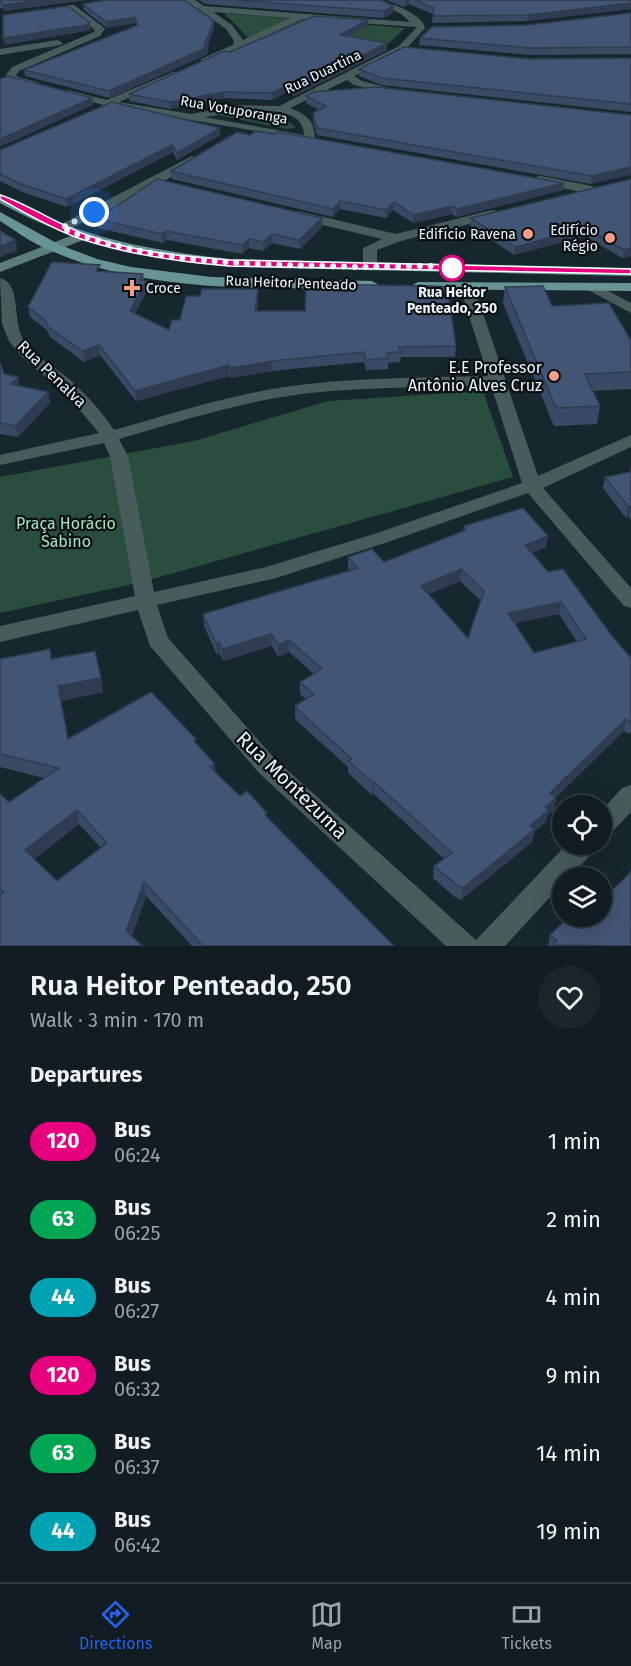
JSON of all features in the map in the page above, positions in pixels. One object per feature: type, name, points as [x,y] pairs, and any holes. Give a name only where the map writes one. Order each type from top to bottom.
[{"type":"main road","name":"Rua Heitor Penteado","points":[[0,198],[81,236],[133,251],[180,259],[230,263],[631,272]]},
{"type":"main road","name":"Rua Heitor Penteado","points":[[0,216],[54,248],[100,264],[163,276],[381,286]]},
{"type":"main road","points":[[403,286],[631,287]]},
{"type":"street","points":[[189,0],[235,32],[239,41],[237,46]]},
{"type":"street","points":[[377,0],[404,12],[423,27]]},
{"type":"street","points":[[0,52],[86,39],[97,34],[100,29],[71,7]]},
{"type":"street","points":[[202,9],[423,27]]},
{"type":"street","points":[[193,66],[302,16]]},
{"type":"street","name":"Rua Duartina","points":[[280,109],[347,75],[407,49],[423,27]]},
{"type":"street","name":"Rua Votuporanga","points":[[86,39],[15,69],[11,75],[14,79],[108,103],[315,140],[306,121],[280,109]]},
{"type":"street","points":[[86,113],[182,71]]},
{"type":"street","points":[[347,75],[358,84],[402,93]]},
{"type":"street","points":[[304,96],[380,90]]},
{"type":"street","points":[[190,117],[228,108],[280,109]]},
{"type":"street","points":[[226,139],[246,127]]},
{"type":"street","points":[[61,228],[156,181],[206,151]]},
{"type":"street","points":[[533,179],[597,189],[557,198]]},
{"type":"street","points":[[156,181],[178,186]]},
{"type":"street","points":[[281,211],[396,238]]},
{"type":"street","points":[[370,267],[370,248],[396,238],[500,213]]},
{"type":"street","points":[[0,268],[81,236]]},
{"type":"street","name":"Rua Penalva","points":[[0,282],[7,289],[10,324],[16,340],[32,358],[74,393],[111,436],[119,456],[146,603]]},
{"type":"street","points":[[467,287],[532,486],[631,601]]},
{"type":"street","points":[[593,287],[631,309]]},
{"type":"street","points":[[0,460],[111,436],[228,403],[277,393],[326,387],[497,380]]},
{"type":"street","points":[[0,634],[146,603],[269,573],[381,538],[532,486],[631,440]]},
{"type":"street","name":"Rua Montezuma","points":[[146,603],[158,641],[267,766],[465,946]]},
{"type":"street","points":[[612,815],[631,795]]},
{"type":"street","points":[[486,946],[573,855]]},
{"type":"green space","points":[[224,13],[405,28],[387,45],[253,43]]},
{"type":"green space","points":[[242,112],[285,119],[296,128],[287,129],[217,115]]},
{"type":"green space","name":"Praça Horácio Sabino","points":[[483,391],[513,477],[142,582],[0,613],[0,477],[194,441],[328,401]]},
{"type":"building","points":[[0,0],[41,0],[3,5]]},
{"type":"building","points":[[105,0],[184,0],[214,21],[204,46],[208,47],[109,91],[24,70],[138,25],[135,17],[106,22],[83,4]]},
{"type":"building","points":[[234,0],[381,0],[393,6],[384,11]]},
{"type":"building","points":[[415,0],[631,0],[631,3],[528,15],[433,16],[434,8]]},
{"type":"building","points":[[68,6],[90,23],[3,38],[3,15]]},
{"type":"building","points":[[631,13],[631,47],[530,48],[420,38],[432,27],[528,25]]},
{"type":"building","points":[[314,16],[368,20],[340,35],[387,43],[293,90],[286,86],[272,93],[224,92],[170,102],[129,94],[224,51],[230,52]]},
{"type":"building","points":[[404,47],[530,59],[631,58],[631,104],[382,78],[359,69]]},
{"type":"building","points":[[8,76],[92,98],[0,139],[0,79]]},
{"type":"building","points":[[376,87],[631,115],[631,167],[592,176],[317,128],[313,113],[326,106],[306,96],[313,92]]},
{"type":"building","points":[[112,102],[220,128],[177,153],[172,145],[66,199],[21,184],[0,174],[0,150]]},
{"type":"building","points":[[256,131],[274,134],[279,132],[564,183],[457,209],[452,206],[413,215],[394,202],[386,210],[340,201],[333,209],[171,171],[237,132],[250,135]]},
{"type":"building","points":[[157,179],[322,218],[299,240],[272,234],[263,242],[249,239],[242,245],[166,231],[162,234],[97,219]]},
{"type":"building","points":[[631,179],[631,248],[624,250],[586,228],[515,247],[471,218]]},
{"type":"building","points":[[0,231],[16,240],[0,246]]},
{"type":"building","points":[[52,262],[100,265],[96,271],[143,274],[140,280],[146,281],[130,311],[169,330],[172,320],[180,320],[186,296],[200,296],[202,289],[258,289],[255,311],[305,311],[306,284],[447,287],[456,346],[399,347],[401,352],[387,353],[388,358],[366,360],[364,352],[272,361],[230,368],[229,365],[135,391],[99,345],[83,351],[48,327],[45,320],[28,307]]},
{"type":"building","name":"E.E Professor Antônio Alves Cruz","points":[[543,286],[552,306],[609,303],[631,341],[631,372],[585,374],[600,406],[556,408],[505,287]]},
{"type":"building","points":[[0,362],[4,374],[18,377],[11,384],[48,392],[15,426],[0,423]]},
{"type":"building","points":[[631,472],[631,506],[628,506],[605,477]]},
{"type":"building","points":[[523,508],[548,536],[525,545],[548,572],[563,569],[631,658],[631,722],[626,719],[550,793],[552,795],[552,801],[545,807],[549,810],[530,826],[535,829],[463,888],[434,866],[452,853],[348,761],[352,759],[295,706],[314,694],[300,682],[322,669],[289,640],[278,645],[271,634],[222,649],[219,642],[216,643],[203,614],[358,568],[348,557],[372,549],[384,562],[466,530],[464,526]],"holes":[[[461,569],[484,591],[468,638],[421,586]],[[561,602],[586,639],[534,653],[508,613]]]},
{"type":"building","points":[[50,649],[51,659],[95,651],[101,678],[58,686],[68,739],[151,692],[196,739],[194,741],[215,764],[210,767],[240,796],[247,791],[267,813],[265,815],[394,946],[203,946],[144,882],[126,931],[143,946],[0,946],[0,895],[4,892],[0,889],[0,794],[9,802],[59,768],[0,754],[0,659]],"holes":[[[77,810],[107,843],[57,881],[25,850]]]},
{"type":"building","points":[[631,872],[631,946],[552,945],[557,941],[550,935],[558,927],[612,927],[612,890]]},
{"type":"bus line","name":"120","points":[[0,198],[81,236],[133,251],[180,259],[230,263],[631,272]]},
{"type":"place","name":"Edifício Ravena","points":[[528,234]]},
{"type":"place","name":"Edifício Régio","points":[[610,238]]},
{"type":"place","name":"Rua Heitor Penteado, 250","points":[[452,268]]},
{"type":"place","name":"Croce","points":[[132,288]]},
{"type":"place","name":"E.E Professor Antônio Alves Cruz","points":[[554,376]]},
{"type":"route","points":[[94,212],[61,228],[133,251],[180,259],[230,263],[454,268],[452,268]]}]
